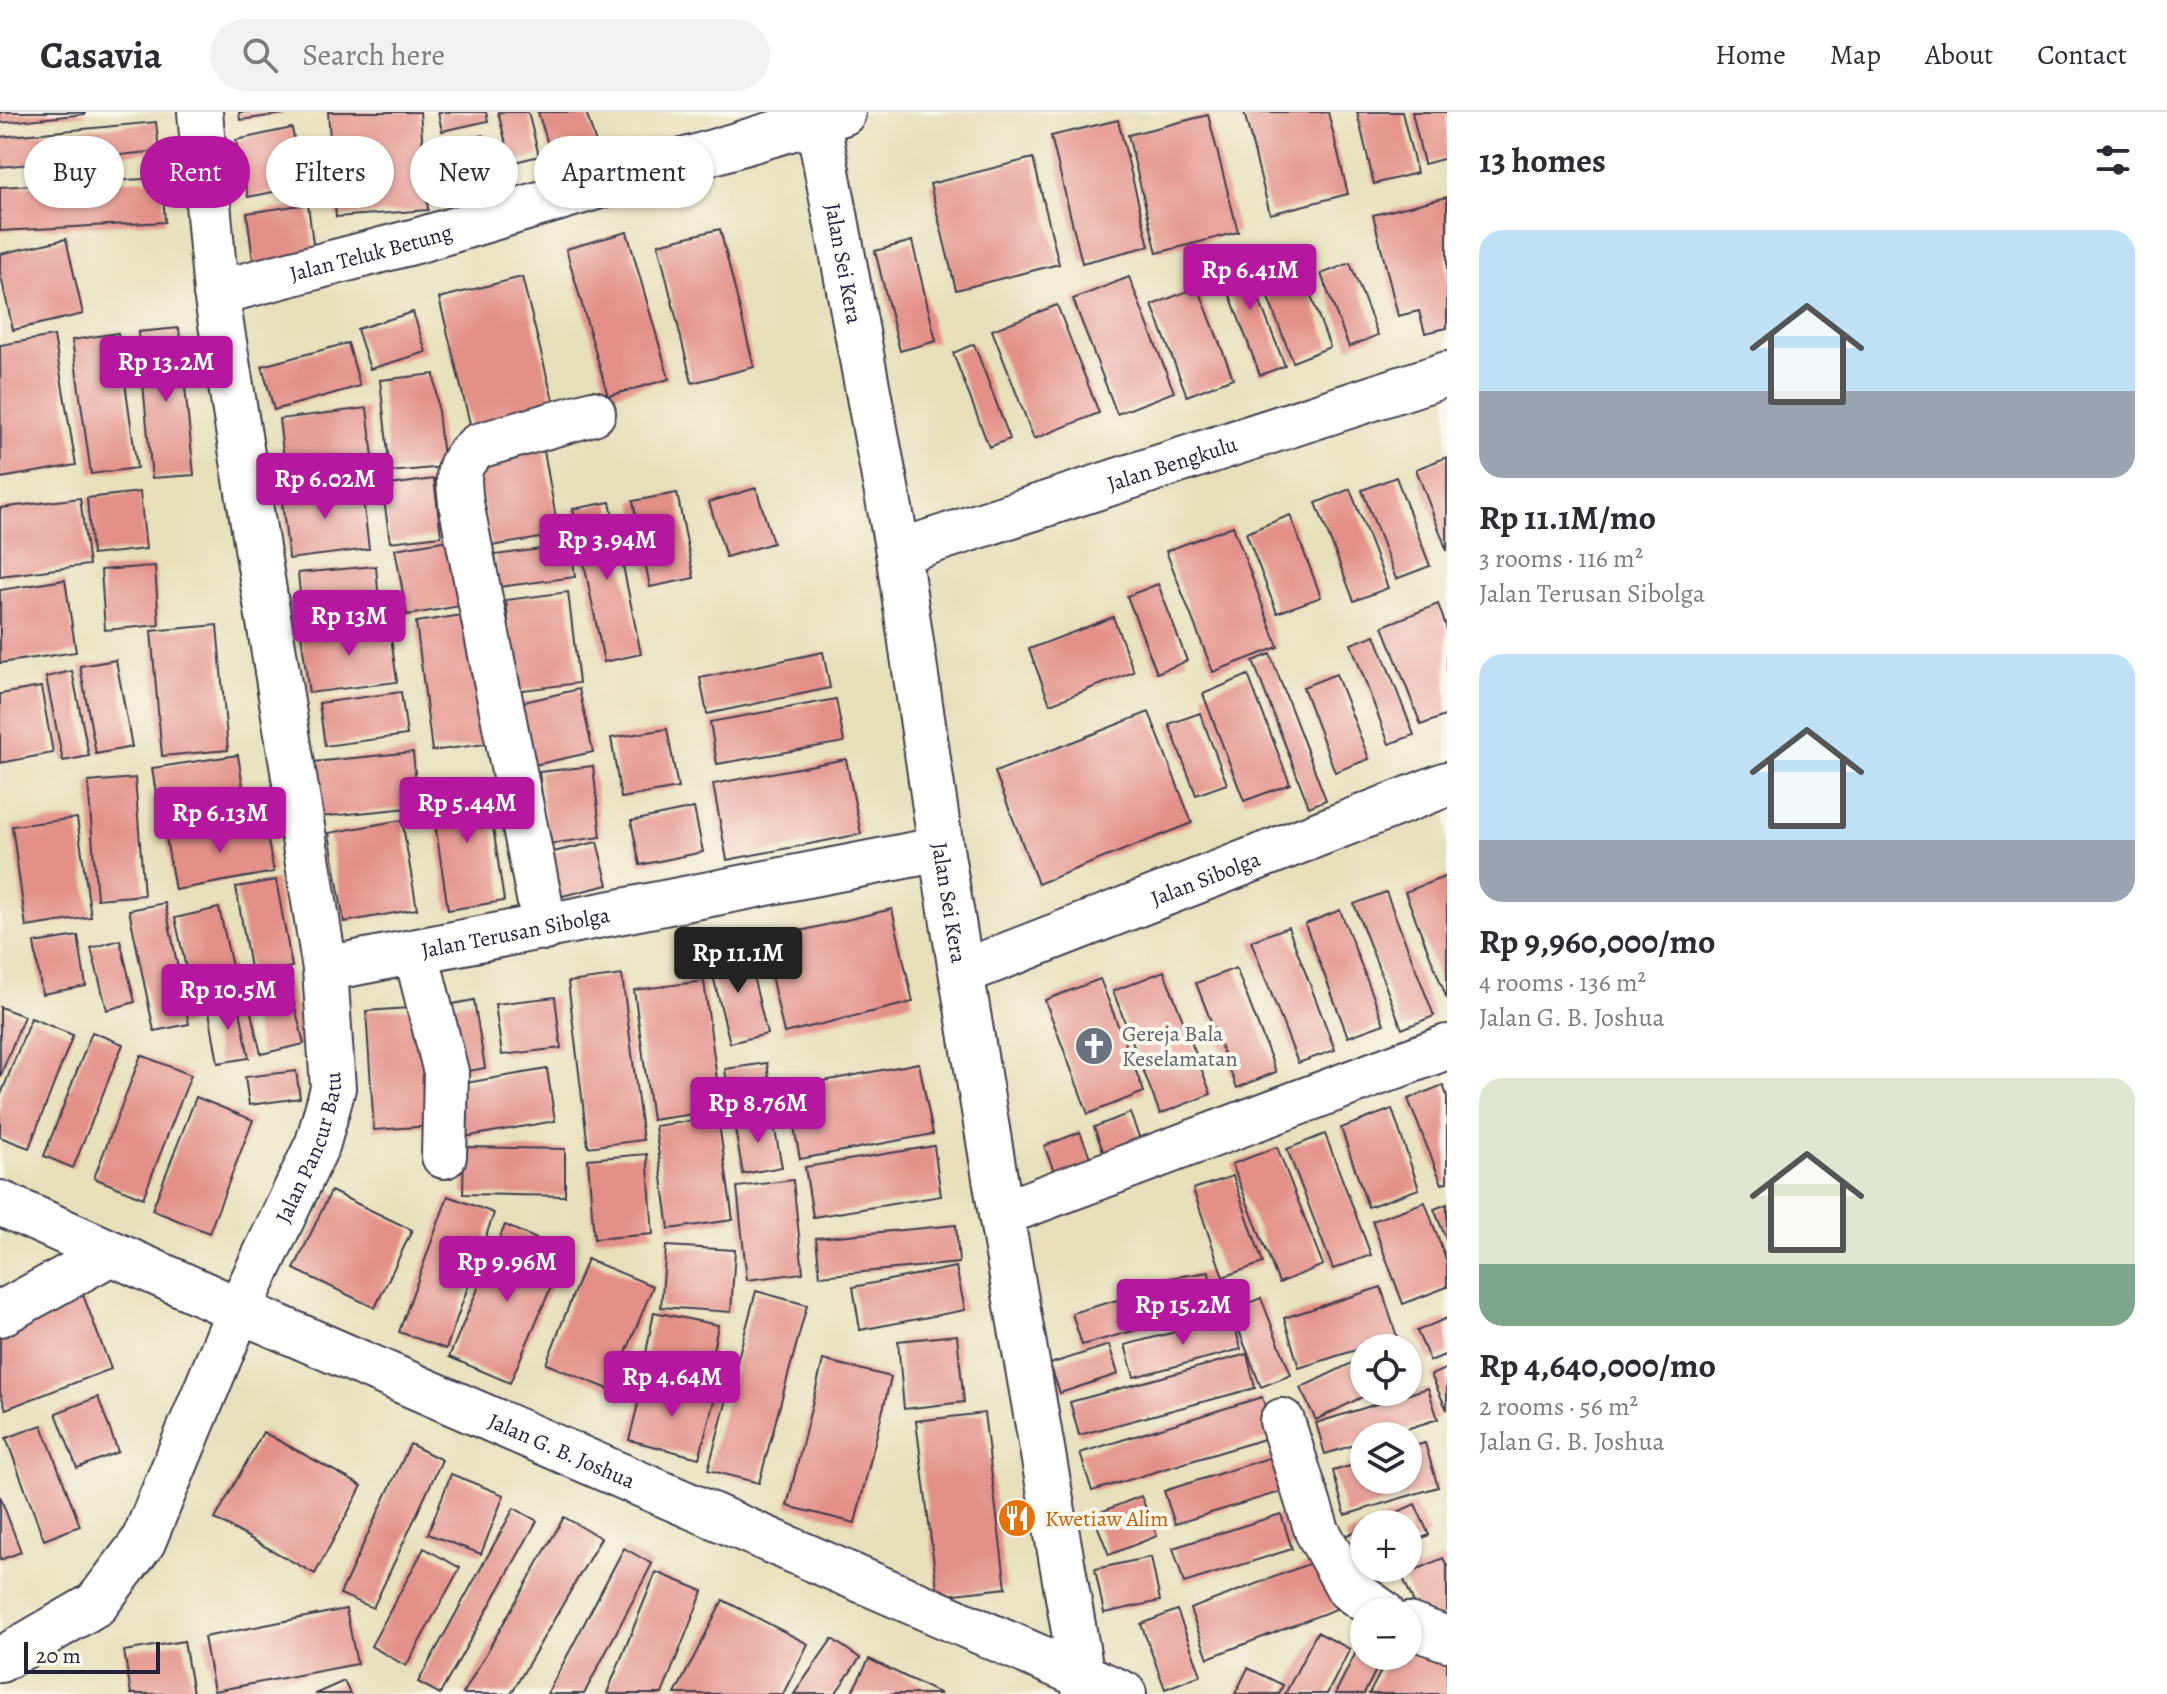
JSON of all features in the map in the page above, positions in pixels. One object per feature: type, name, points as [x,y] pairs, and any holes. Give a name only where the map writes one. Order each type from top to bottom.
[{"type":"street","name":"Jalan Pancur Batu","points":[[0,1660],[96,1604],[143,1542],[239,1310],[318,1143],[333,1088],[325,969],[216,293],[200,112]]},
{"type":"street","name":"Jalan Teluk Betung","points":[[216,293],[416,241],[826,115]]},
{"type":"street","name":"Jalan Sei Kera","points":[[826,115],[898,552],[941,849],[1083,1684]]},
{"type":"street","name":"Jalan Bengkulu","points":[[898,552],[1447,374]]},
{"type":"street","points":[[545,928],[461,503],[458,474],[463,458],[478,446],[593,413]]},
{"type":"street","name":"Jalan Sibolga","points":[[963,972],[1447,784]]},
{"type":"street","name":"Jalan Terusan Sibolga","points":[[325,969],[941,849]]},
{"type":"street","points":[[416,953],[446,1072],[444,1156]]},
{"type":"street","points":[[1001,1214],[1447,1047]]},
{"type":"street","name":"Jalan G. B. Joshua","points":[[0,1203],[1083,1684],[1124,1694]]},
{"type":"street","points":[[0,1314],[111,1253]]},
{"type":"street","points":[[1282,1421],[1317,1531],[1349,1589],[1362,1598]]},
{"type":"street","points":[[1422,1630],[1447,1639]]},
{"type":"building","points":[[0,112],[85,112],[85,114],[0,123]]},
{"type":"building","points":[[239,112],[284,112],[285,114],[240,120]]},
{"type":"building","points":[[328,112],[420,112],[422,136],[410,136],[410,208],[428,210],[336,217],[335,208],[394,208],[394,136],[330,136]]},
{"type":"building","points":[[438,112],[486,112],[488,121],[442,131]]},
{"type":"building","points":[[498,112],[528,112],[534,136],[534,157],[518,161],[518,136],[504,136]]},
{"type":"building","points":[[538,112],[586,112],[594,136],[545,136]]},
{"type":"building","points":[[1244,112],[1328,112],[1348,194],[1270,214]]},
{"type":"building","points":[[1357,112],[1402,112],[1417,173],[1374,184]]},
{"type":"building","points":[[1412,112],[1447,112],[1447,158],[1424,164]]},
{"type":"building","points":[[1208,115],[1238,232],[1157,253],[1128,135]]},
{"type":"building","points":[[1118,120],[1149,246],[1082,263],[1051,136]]},
{"type":"building","points":[[156,122],[157,136],[140,136],[140,153],[124,155],[124,136],[24,136],[24,165],[0,167],[0,137]]},
{"type":"building","points":[[292,128],[294,136],[266,136],[266,193],[250,197],[250,137]]},
{"type":"building","points":[[1033,158],[1059,264],[956,290],[930,184]]},
{"type":"building","points":[[140,179],[140,208],[164,208],[165,222],[0,231],[0,187],[24,186],[24,208],[124,208],[124,180]]},
{"type":"building","points":[[1447,197],[1447,328],[1425,333],[1419,311],[1398,316],[1373,215]]},
{"type":"building","points":[[308,208],[315,260],[254,269],[247,213]]},
{"type":"building","points":[[720,229],[754,367],[692,383],[658,244]]},
{"type":"building","points":[[627,232],[669,379],[608,396],[566,249]]},
{"type":"building","points":[[66,239],[83,314],[13,330],[0,272],[0,254]]},
{"type":"building","points":[[912,241],[936,341],[900,351],[875,251]]},
{"type":"building","points":[[1239,248],[1285,366],[1260,375],[1216,258]]},
{"type":"building","points":[[1298,262],[1330,347],[1293,362],[1260,277]]},
{"type":"building","points":[[1350,263],[1378,335],[1349,347],[1321,274]]},
{"type":"building","points":[[522,277],[557,416],[473,436],[439,298]]},
{"type":"building","points":[[1129,277],[1174,392],[1117,414],[1073,299]]},
{"type":"building","points":[[1198,287],[1233,378],[1187,396],[1152,305]]},
{"type":"building","points":[[1057,305],[1099,413],[1034,439],[992,330]]},
{"type":"building","points":[[413,312],[426,352],[370,369],[357,329]]},
{"type":"building","points":[[179,328],[194,475],[152,478],[138,332]]},
{"type":"building","points":[[118,333],[137,468],[91,474],[72,340]]},
{"type":"building","points":[[54,336],[76,465],[1,478],[0,345]]},
{"type":"building","points":[[348,343],[360,386],[274,410],[262,366]]},
{"type":"building","points":[[974,344],[1010,439],[989,447],[953,353]]},
{"type":"building","points":[[434,374],[444,467],[390,472],[380,380]]},
{"type":"building","points":[[367,408],[374,466],[286,476],[279,419]]},
{"type":"building","points":[[544,451],[559,535],[491,546],[476,462]]},
{"type":"building","points":[[1447,457],[1447,551],[1416,469]]},
{"type":"building","points":[[1396,477],[1430,566],[1396,579],[1362,490]]},
{"type":"building","points":[[434,479],[441,536],[390,542],[382,486]]},
{"type":"building","points":[[361,483],[369,549],[289,559],[281,493]]},
{"type":"building","points":[[756,488],[773,543],[726,557],[709,502]]},
{"type":"building","points":[[1350,489],[1388,588],[1354,601],[1316,503]]},
{"type":"building","points":[[140,492],[146,549],[92,555],[87,498]]},
{"type":"building","points":[[677,493],[694,578],[650,587],[633,501]]},
{"type":"building","points":[[80,498],[89,565],[0,576],[0,508]]},
{"type":"building","points":[[610,502],[641,654],[604,662],[573,509]]},
{"type":"building","points":[[1290,515],[1321,597],[1277,613],[1246,533]]},
{"type":"building","points":[[1233,526],[1278,647],[1213,672],[1166,551]]},
{"type":"building","points":[[461,538],[472,604],[407,615],[395,549]]},
{"type":"building","points":[[571,545],[575,577],[499,587],[495,555]]},
{"type":"building","points":[[155,566],[159,625],[105,630],[101,570]]},
{"type":"building","points":[[376,566],[380,615],[303,623],[298,573]]},
{"type":"building","points":[[65,580],[76,652],[0,663],[0,590]]},
{"type":"building","points":[[1158,584],[1187,661],[1157,673],[1127,596]]},
{"type":"building","points":[[568,592],[579,683],[516,691],[506,600]]},
{"type":"building","points":[[1438,604],[1447,629],[1447,715],[1421,725],[1383,626]]},
{"type":"building","points":[[469,614],[486,744],[432,751],[416,622]]},
{"type":"building","points":[[1113,617],[1134,672],[1050,704],[1029,649]]},
{"type":"building","points":[[389,622],[397,682],[309,693],[301,634]]},
{"type":"building","points":[[217,625],[228,750],[162,756],[151,631]]},
{"type":"building","points":[[1375,635],[1414,735],[1389,744],[1351,644]]},
{"type":"building","points":[[823,652],[830,688],[707,714],[700,678]]},
{"type":"building","points":[[1270,654],[1326,800],[1309,807],[1253,661]]},
{"type":"building","points":[[116,660],[132,747],[96,754],[80,666]]},
{"type":"building","points":[[72,671],[89,756],[63,761],[46,677]]},
{"type":"building","points":[[1336,674],[1369,759],[1335,772],[1303,687]]},
{"type":"building","points":[[1248,675],[1290,784],[1244,801],[1203,694]]},
{"type":"building","points":[[41,687],[53,753],[0,763],[0,694]]},
{"type":"building","points":[[579,689],[593,752],[534,765],[520,703]]},
{"type":"building","points":[[401,692],[407,735],[325,746],[319,703]]},
{"type":"building","points":[[836,699],[844,742],[717,764],[710,722]]},
{"type":"building","points":[[1149,712],[1192,823],[1038,884],[995,772]]},
{"type":"building","points":[[1200,713],[1227,784],[1196,795],[1169,724]]},
{"type":"building","points":[[667,729],[678,788],[621,798],[611,738]]},
{"type":"building","points":[[413,752],[418,807],[320,817],[314,762]]},
{"type":"building","points":[[238,755],[246,807],[160,820],[152,768]]},
{"type":"building","points":[[846,759],[861,834],[727,860],[713,784]]},
{"type":"building","points":[[593,766],[601,837],[548,844],[539,772]]},
{"type":"building","points":[[135,778],[144,895],[97,899],[88,782]]},
{"type":"building","points":[[486,780],[504,901],[448,910],[430,789]]},
{"type":"building","points":[[694,808],[703,852],[640,865],[631,821]]},
{"type":"building","points":[[77,818],[91,917],[26,927],[12,826]]},
{"type":"building","points":[[402,820],[417,909],[344,922],[329,833]]},
{"type":"building","points":[[264,821],[274,872],[175,890],[166,838]]},
{"type":"building","points":[[597,842],[608,885],[554,898],[544,854]]},
{"type":"building","points":[[1447,876],[1447,999],[1405,892]]},
{"type":"building","points":[[276,880],[292,967],[251,974],[236,887]]},
{"type":"building","points":[[1386,892],[1434,1016],[1402,1029],[1354,904]]},
{"type":"building","points":[[165,903],[189,1024],[154,1031],[129,910]]},
{"type":"building","points":[[219,908],[236,985],[192,995],[175,918]]},
{"type":"building","points":[[892,909],[913,1002],[784,1033],[763,940]]},
{"type":"building","points":[[1340,910],[1384,1024],[1348,1037],[1305,924]]},
{"type":"building","points":[[1288,927],[1335,1050],[1298,1063],[1251,941]]},
{"type":"building","points":[[78,936],[86,986],[42,994],[34,943]]},
{"type":"building","points":[[120,940],[135,1002],[107,1010],[91,948]]},
{"type":"building","points":[[746,947],[767,1034],[730,1043],[708,956]]},
{"type":"building","points":[[1236,968],[1276,1072],[1237,1088],[1196,983]]},
{"type":"building","points":[[1164,971],[1211,1094],[1160,1114],[1113,991]]},
{"type":"building","points":[[622,975],[643,1140],[588,1147],[568,982]]},
{"type":"building","name":"Gereja Bala Keselamatan","points":[[1100,979],[1144,1092],[1088,1114],[1045,1000]]},
{"type":"building","points":[[704,981],[721,1110],[652,1120],[634,990]]},
{"type":"building","points":[[289,982],[304,1044],[261,1054],[246,992]]},
{"type":"building","points":[[555,997],[561,1048],[502,1055],[495,1004]]},
{"type":"building","points":[[238,1000],[249,1058],[218,1063],[208,1006]]},
{"type":"building","points":[[474,1000],[485,1068],[448,1075],[437,1007]]},
{"type":"building","points":[[0,1007],[24,1016],[0,1077]]},
{"type":"building","points":[[423,1007],[431,1126],[374,1130],[366,1011]]},
{"type":"building","points":[[31,1018],[73,1035],[29,1148],[0,1137],[0,1097]]},
{"type":"building","points":[[92,1032],[123,1044],[73,1168],[44,1156]]},
{"type":"building","points":[[141,1055],[191,1075],[143,1198],[94,1178]]},
{"type":"building","points":[[767,1063],[773,1108],[731,1114],[725,1069]]},
{"type":"building","points":[[919,1063],[933,1134],[800,1159],[787,1088]]},
{"type":"building","points":[[547,1069],[555,1121],[464,1137],[454,1085]]},
{"type":"building","points":[[296,1071],[300,1098],[249,1105],[245,1077]]},
{"type":"building","points":[[1443,1085],[1447,1096],[1447,1182],[1442,1184],[1408,1099]]},
{"type":"building","points":[[196,1097],[253,1120],[209,1233],[152,1210]]},
{"type":"building","points":[[1392,1109],[1419,1189],[1368,1207],[1341,1128]]},
{"type":"building","points":[[1130,1113],[1144,1150],[1108,1164],[1094,1127]]},
{"type":"building","points":[[772,1115],[782,1167],[743,1174],[734,1123]]},
{"type":"building","points":[[718,1117],[733,1220],[669,1229],[655,1126]]},
{"type":"building","points":[[1080,1132],[1094,1167],[1058,1181],[1044,1146]]},
{"type":"building","points":[[1325,1134],[1371,1255],[1333,1269],[1287,1149]]},
{"type":"building","points":[[934,1146],[941,1196],[813,1217],[805,1167]]},
{"type":"building","points":[[464,1147],[565,1149],[565,1196],[463,1194]]},
{"type":"building","points":[[1277,1147],[1323,1265],[1279,1283],[1232,1164]]},
{"type":"building","points":[[647,1154],[653,1234],[594,1239],[588,1159]]},
{"type":"building","points":[[1233,1176],[1263,1263],[1223,1277],[1193,1189]]},
{"type":"building","points":[[793,1180],[803,1273],[747,1280],[737,1187]]},
{"type":"building","points":[[331,1191],[412,1230],[375,1308],[294,1269]]},
{"type":"building","points":[[448,1196],[494,1213],[446,1349],[399,1332]]},
{"type":"building","points":[[1425,1202],[1447,1262],[1447,1287],[1403,1304],[1372,1221]]},
{"type":"building","points":[[1447,1204],[1447,1241],[1434,1209]]},
{"type":"building","points":[[505,1225],[566,1252],[510,1383],[449,1357]]},
{"type":"building","points":[[956,1225],[959,1263],[820,1276],[816,1238]]},
{"type":"building","points":[[666,1246],[735,1250],[731,1312],[661,1307]]},
{"type":"building","points":[[587,1259],[653,1286],[611,1390],[546,1364]]},
{"type":"building","points":[[956,1267],[965,1310],[860,1330],[853,1287]]},
{"type":"building","points":[[1209,1272],[1215,1316],[1163,1324],[1156,1280]]},
{"type":"building","points":[[1381,1287],[1396,1334],[1350,1334],[1350,1352],[1299,1368],[1284,1318]]},
{"type":"building","points":[[756,1291],[807,1305],[759,1483],[708,1470]]},
{"type":"building","points":[[1142,1293],[1151,1326],[1082,1345],[1072,1313]]},
{"type":"building","points":[[83,1295],[111,1369],[6,1409],[0,1392],[0,1326]]},
{"type":"building","points":[[1261,1298],[1291,1375],[1261,1387],[1231,1310]]},
{"type":"building","points":[[654,1312],[718,1325],[707,1382],[643,1369]]},
{"type":"building","points":[[1232,1317],[1241,1349],[1134,1377],[1125,1345]]},
{"type":"building","points":[[1447,1318],[1447,1354],[1430,1361],[1422,1343],[1422,1334],[1417,1331]]},
{"type":"building","points":[[957,1335],[964,1402],[904,1409],[898,1341]]},
{"type":"building","points":[[1109,1345],[1118,1374],[1060,1393],[1050,1364]]},
{"type":"building","points":[[1247,1354],[1255,1388],[1079,1435],[1070,1402]]},
{"type":"building","points":[[823,1360],[891,1377],[855,1523],[787,1506]]},
{"type":"building","points":[[1350,1364],[1350,1403],[1316,1420],[1300,1388]]},
{"type":"building","points":[[1447,1368],[1447,1410],[1431,1375]]},
{"type":"building","points":[[644,1380],[715,1397],[699,1458],[629,1440]]},
{"type":"building","points":[[1428,1388],[1438,1419],[1422,1424],[1350,1422],[1350,1446],[1325,1454],[1316,1423],[1370,1406],[1422,1406],[1422,1390]]},
{"type":"building","points":[[98,1397],[118,1452],[77,1468],[56,1413]]},
{"type":"building","points":[[1262,1397],[1274,1436],[1092,1491],[1080,1453]]},
{"type":"building","points":[[984,1413],[1006,1588],[938,1596],[916,1421]]},
{"type":"building","points":[[42,1425],[80,1526],[44,1540],[6,1438]]},
{"type":"building","points":[[263,1432],[362,1486],[315,1574],[215,1519]]},
{"type":"building","points":[[1425,1443],[1438,1487],[1422,1492],[1422,1444]]},
{"type":"building","points":[[410,1444],[442,1460],[373,1608],[340,1594]]},
{"type":"building","points":[[1275,1456],[1286,1490],[1175,1524],[1164,1491]]},
{"type":"building","points":[[1350,1466],[1350,1494],[1415,1494],[1362,1510],[1350,1510],[1350,1513],[1345,1515],[1333,1471]]},
{"type":"building","points":[[451,1474],[504,1495],[481,1554],[428,1534]]},
{"type":"building","points":[[0,1496],[21,1552],[0,1560]]},
{"type":"building","points":[[1141,1496],[1157,1536],[1109,1555],[1093,1515]]},
{"type":"building","points":[[1415,1504],[1418,1510],[1402,1510]]},
{"type":"building","points":[[514,1508],[537,1521],[440,1694],[418,1682]]},
{"type":"building","points":[[1281,1514],[1292,1549],[1184,1583],[1173,1548]]},
{"type":"building","points":[[564,1517],[601,1538],[511,1694],[463,1694]]},
{"type":"building","points":[[1422,1520],[1429,1535],[1422,1538]]},
{"type":"building","points":[[424,1548],[460,1568],[406,1666],[371,1646]]},
{"type":"building","points":[[624,1548],[652,1564],[584,1694],[547,1694]]},
{"type":"building","points":[[1151,1557],[1160,1601],[1104,1613],[1095,1569]]},
{"type":"building","points":[[1443,1558],[1447,1566],[1447,1619],[1426,1629],[1422,1620],[1422,1598],[1412,1598],[1405,1582],[1422,1582],[1422,1567]]},
{"type":"building","points":[[1319,1560],[1336,1609],[1208,1658],[1190,1609]]},
{"type":"building","points":[[656,1572],[703,1591],[662,1694],[607,1693]]},
{"type":"building","points":[[723,1600],[808,1644],[783,1694],[675,1694]]},
{"type":"building","points":[[346,1609],[357,1664],[214,1691],[204,1637]]},
{"type":"building","points":[[1177,1610],[1201,1675],[1165,1689],[1141,1624]]},
{"type":"building","points":[[1317,1632],[1350,1649],[1327,1694],[1285,1694]]},
{"type":"building","points":[[1422,1638],[1447,1651],[1447,1694],[1369,1694],[1382,1670],[1422,1670]]},
{"type":"building","points":[[832,1639],[860,1658],[835,1694],[794,1694]]},
{"type":"building","points":[[184,1641],[193,1694],[131,1694],[124,1651]]},
{"type":"building","points":[[869,1659],[941,1694],[851,1694]]},
{"type":"building","points":[[1350,1664],[1350,1670],[1376,1670],[1364,1694],[1335,1694]]},
{"type":"building","points":[[1248,1668],[1283,1685],[1279,1694],[1235,1694]]},
{"type":"building","points":[[344,1681],[350,1694],[315,1694]]},
{"type":"place","name":"Gereja Bala Keselamatan","points":[[1094,1046]]},
{"type":"place","name":"Kwetiaw Alim","points":[[1017,1518]]}]
